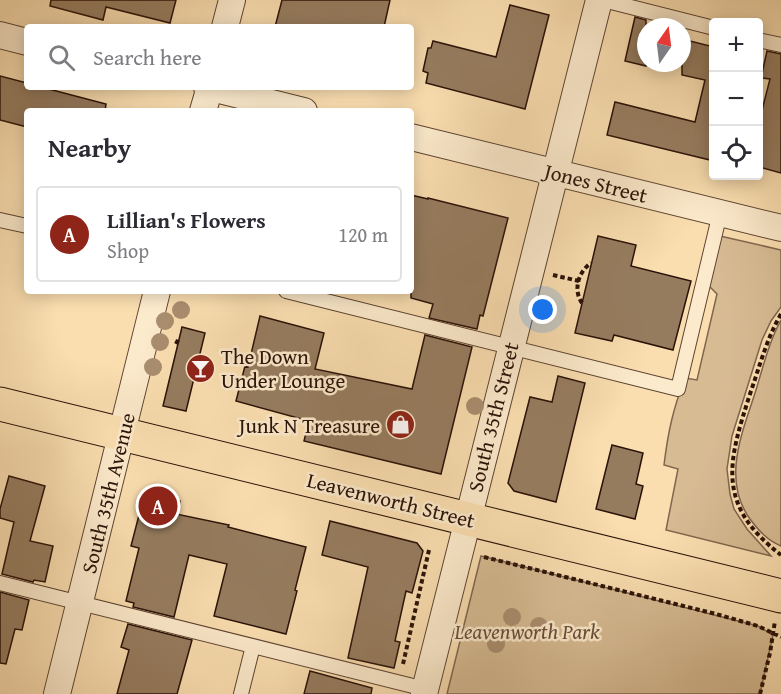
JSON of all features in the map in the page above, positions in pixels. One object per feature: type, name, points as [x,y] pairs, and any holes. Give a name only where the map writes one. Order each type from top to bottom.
[{"type":"main road","name":"Leavenworth Street","points":[[0,404],[467,519],[777,611]]},
{"type":"street","points":[[226,24],[232,0]]},
{"type":"street","name":"South 35th Street","points":[[424,692],[601,0]]},
{"type":"street","points":[[0,35],[24,41]]},
{"type":"street","points":[[204,108],[208,90]]},
{"type":"street","points":[[221,90],[292,108]]},
{"type":"street","name":"Jones Street","points":[[414,138],[781,228]]},
{"type":"street","name":"South 35th Avenue","points":[[57,694],[157,294]]},
{"type":"lane","points":[[601,0],[709,27]]},
{"type":"lane","points":[[763,41],[781,45]]},
{"type":"lane","points":[[298,294],[678,389],[720,213]]},
{"type":"lane","points":[[0,220],[24,225]]},
{"type":"lane","points":[[0,583],[398,682],[424,692]]},
{"type":"lane","points":[[241,694],[253,646]]},
{"type":"path","points":[[582,303],[577,294],[579,281],[581,273],[591,263]]},
{"type":"path","points":[[549,274],[579,281]]},
{"type":"path","points":[[781,314],[768,340],[732,454],[737,505],[762,539],[781,555]]},
{"type":"path","points":[[176,344],[179,338]]},
{"type":"path","points":[[398,682],[429,550]]},
{"type":"path","points":[[481,556],[716,614],[758,626],[781,637]]},
{"type":"path","points":[[760,694],[777,611]]},
{"type":"green space","points":[[720,236],[781,250],[781,307],[762,340],[732,436],[727,469],[734,509],[747,529],[771,556],[666,530],[678,469],[664,465],[669,431],[685,378],[697,380],[717,294],[708,285]]},
{"type":"green space","points":[[781,320],[781,546],[764,535],[741,504],[736,471],[741,438],[770,346]]},
{"type":"green space","name":"Leavenworth Park","points":[[481,556],[758,626],[773,635],[760,694],[447,694]]},
{"type":"building","points":[[51,0],[176,0],[170,23],[106,7],[103,20],[50,6]]},
{"type":"building","points":[[282,0],[390,0],[385,24],[276,24]]},
{"type":"building","points":[[510,5],[549,15],[525,109],[426,83],[428,73],[423,71],[428,48],[431,48],[433,41],[496,57]]},
{"type":"building","points":[[635,17],[639,18],[637,64],[625,61]]},
{"type":"building","points":[[691,41],[709,46],[709,160],[607,135],[615,102],[695,122],[705,80],[682,75],[682,72],[691,72]]},
{"type":"building","points":[[767,51],[781,54],[781,173],[763,168],[763,106],[770,79],[763,78]]},
{"type":"building","points":[[0,76],[24,82],[24,90],[52,90],[106,104],[105,108],[24,108],[24,126],[0,120]]},
{"type":"building","points":[[414,196],[508,218],[483,316],[480,315],[477,329],[429,318],[433,304],[411,298],[411,294],[414,294]]},
{"type":"building","points":[[598,236],[636,245],[631,266],[691,281],[673,350],[614,335],[612,341],[575,333]]},
{"type":"building","points":[[260,316],[324,333],[315,369],[412,389],[425,335],[472,347],[441,474],[304,441],[309,421],[236,401],[245,366],[248,367]]},
{"type":"building","points":[[182,327],[205,333],[186,411],[163,406]]},
{"type":"building","points":[[558,376],[585,383],[556,502],[514,491],[508,483],[530,397],[552,402]]},
{"type":"building","points":[[612,445],[643,453],[636,484],[643,486],[635,519],[596,509]]},
{"type":"building","points":[[9,476],[45,486],[30,541],[53,546],[45,582],[34,580],[33,582],[2,574],[14,522],[0,518],[0,509]]},
{"type":"building","points":[[145,492],[180,501],[176,514],[229,525],[228,527],[306,547],[286,634],[214,616],[227,564],[189,555],[174,617],[133,607],[134,603],[126,601],[139,548],[131,546]]},
{"type":"building","points":[[330,521],[417,543],[423,551],[412,593],[406,591],[395,641],[400,642],[394,668],[348,658],[368,567],[322,555]]},
{"type":"building","points":[[0,592],[29,600],[22,630],[15,629],[6,664],[0,663]]},
{"type":"building","points":[[128,624],[192,640],[177,694],[117,694],[129,650],[121,647]]},
{"type":"building","points":[[310,671],[372,688],[371,694],[304,694]]},
{"type":"place","name":"The Down Under Lounge","points":[[200,368]]},
{"type":"place","name":"Junk N Treasure","points":[[401,425]]},
{"type":"place","name":"Lillian's Flowers","points":[[158,506]]}]
